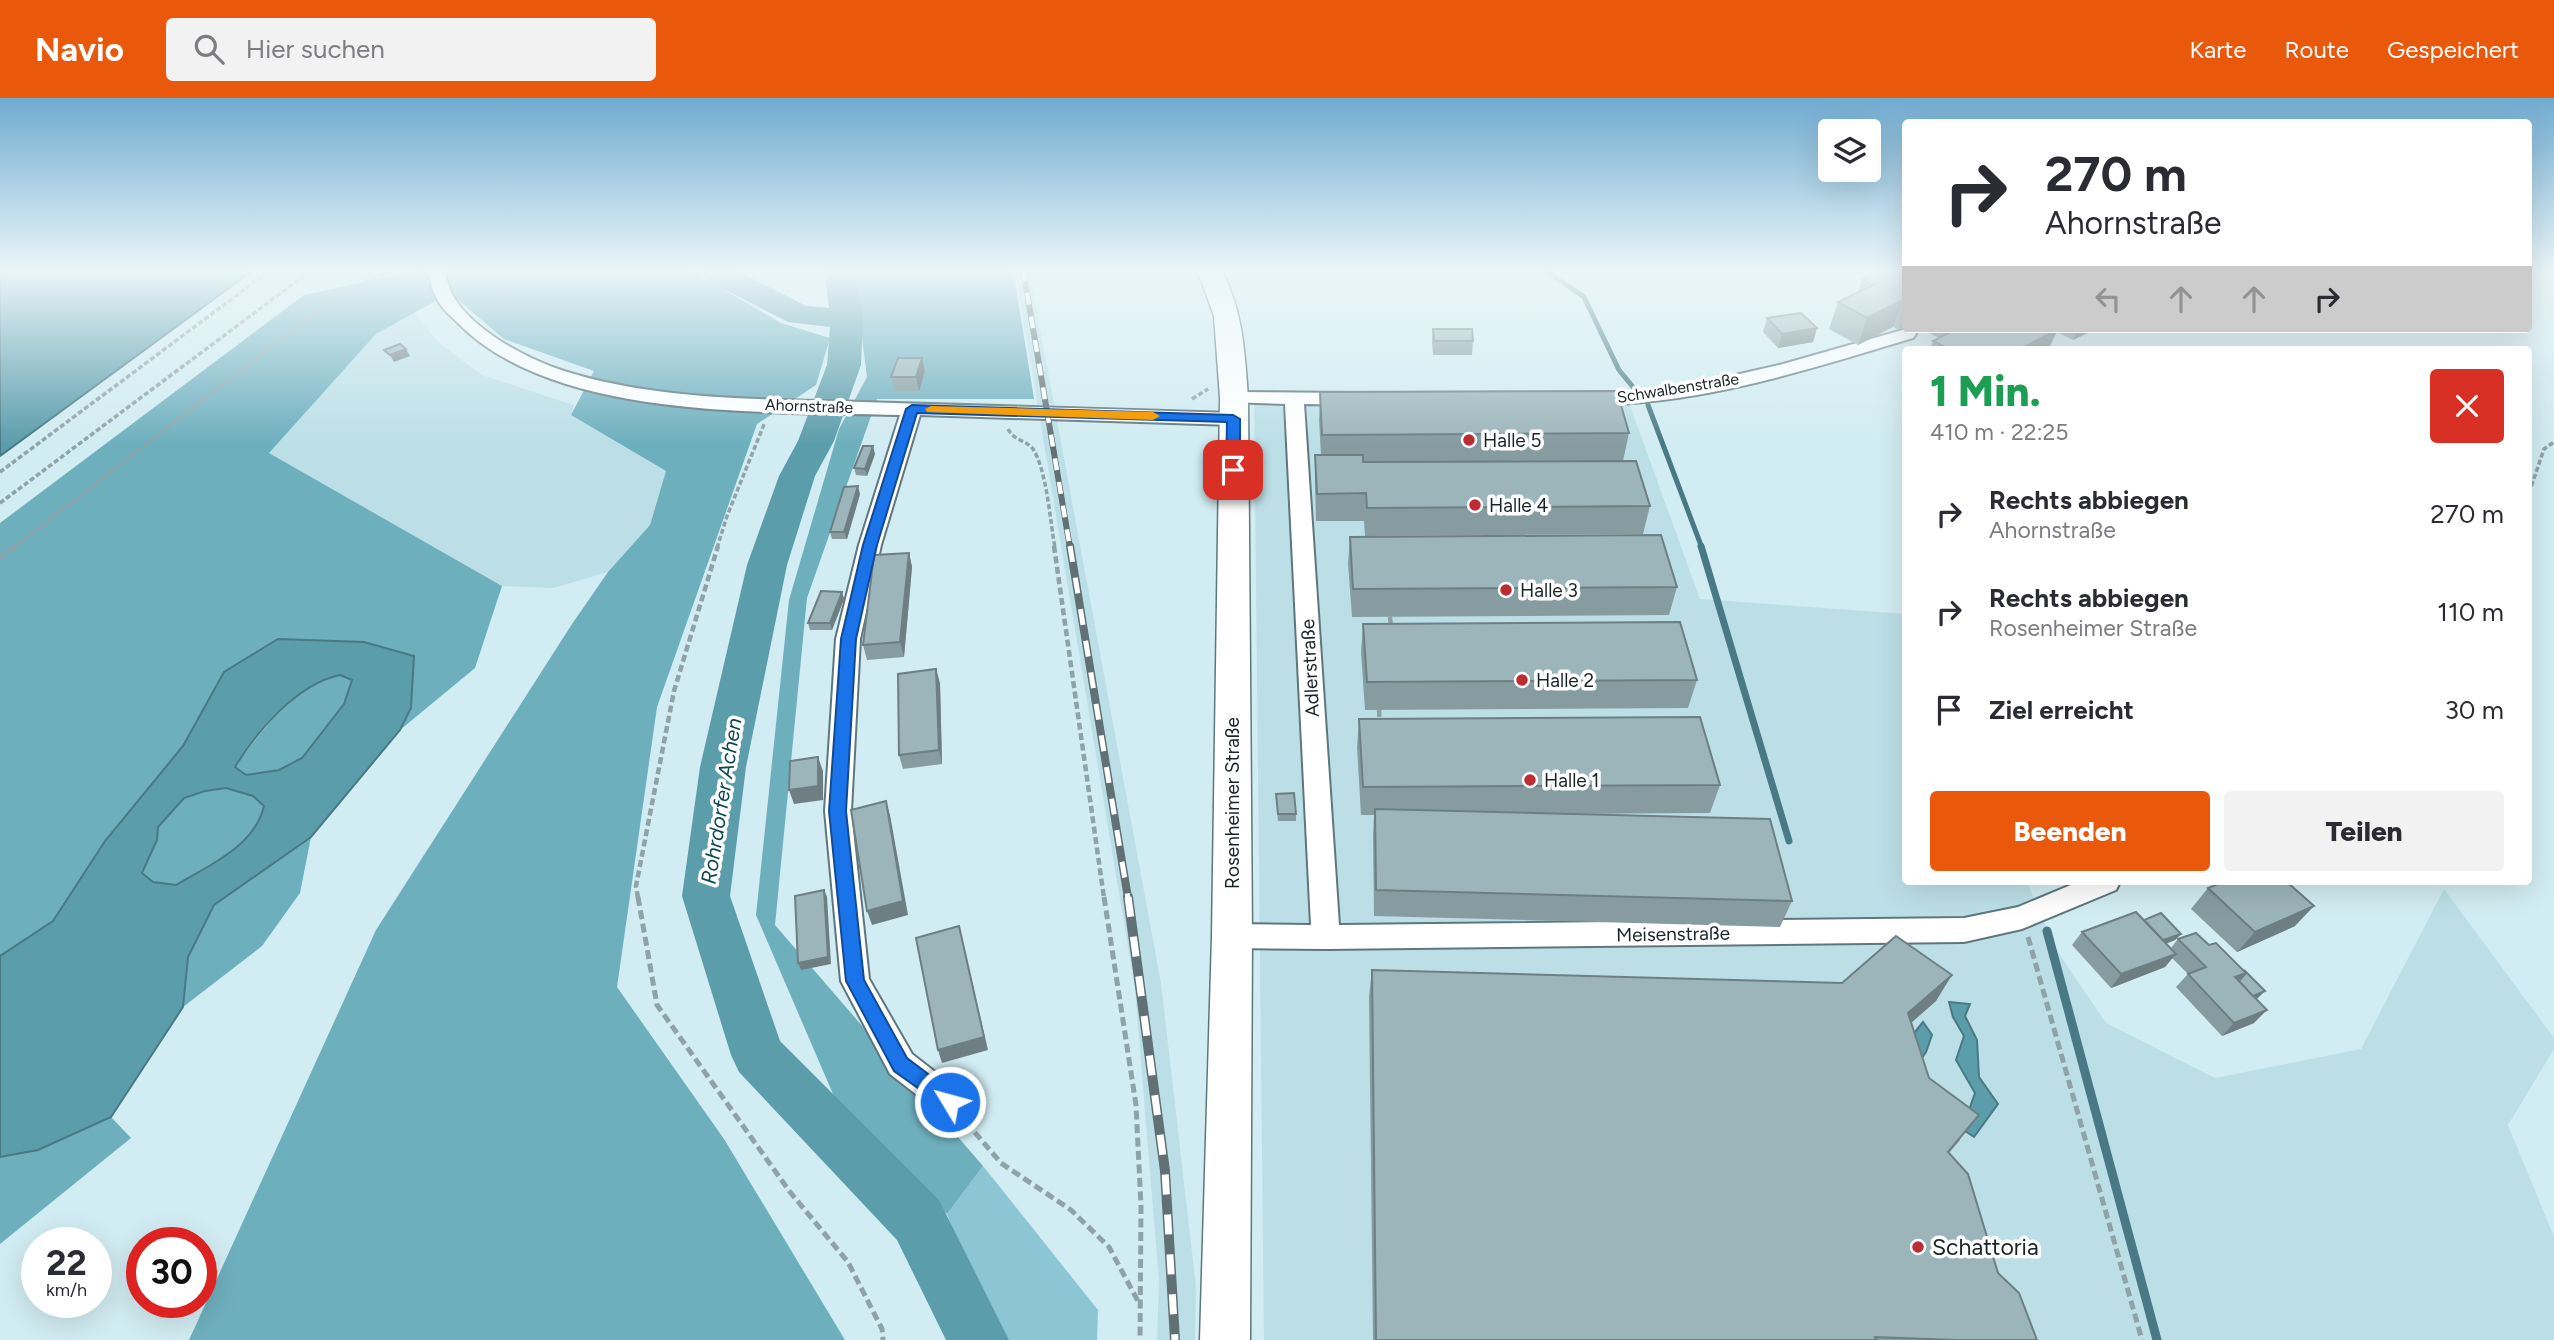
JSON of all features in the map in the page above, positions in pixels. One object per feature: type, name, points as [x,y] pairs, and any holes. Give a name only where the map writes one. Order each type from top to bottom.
[{"type":"main road","name":"Rosenheimer Straße","points":[[1225,1340],[1232,936],[1233,408],[1229,327]]},
{"type":"street","name":"Ahornstraße","points":[[472,327],[485,340],[524,362],[587,385],[705,401],[1008,411],[1233,408]]},
{"type":"street","name":"Schwalbenstraße","points":[[1567,399],[1621,399],[1716,384],[1818,360],[1908,334]]},
{"type":"street","points":[[1233,408],[1294,399],[1376,399]]},
{"type":"street","name":"Adlerstraße","points":[[1294,399],[1326,937]]},
{"type":"street","points":[[912,409],[870,545],[848,639],[838,811],[855,981],[901,1064],[950,1102]]},
{"type":"street","name":"Meisenstraße","points":[[1232,936],[1964,930],[2022,918],[2099,885]]},
{"type":"path","points":[[0,472],[194,327]]},
{"type":"path","points":[[0,503],[235,327]]},
{"type":"path","points":[[0,558],[296,327]]},
{"type":"path","points":[[782,405],[727,516],[674,691],[636,886],[657,1006],[790,1192],[848,1262],[882,1329],[883,1340]]},
{"type":"path","points":[[1008,411],[1005,421],[1012,437],[1031,446],[1039,461],[1055,549],[1087,792],[1136,1105],[1141,1206],[1140,1340]]},
{"type":"path","points":[[2532,484],[2544,449],[2554,442]]},
{"type":"path","points":[[1390,617],[1391,628]]},
{"type":"path","points":[[1379,710],[1380,734]]},
{"type":"path","points":[[2022,918],[2142,1340]]},
{"type":"path","points":[[950,1102],[1001,1163],[1071,1210],[1109,1247],[1141,1307]]},
{"type":"shaded area","points":[[0,327],[176,327],[0,456]]},
{"type":"shaded area","points":[[261,327],[389,327],[376,334],[269,453],[502,586],[475,668],[400,730],[411,708],[414,657],[224,672],[183,746],[105,841],[53,921],[0,956],[0,523]]},
{"type":"shaded area","points":[[389,327],[426,327],[439,343],[482,375],[574,405],[571,415],[666,471],[650,525],[608,572],[553,588],[502,586],[269,453],[376,334]]},
{"type":"shaded area","points":[[490,327],[794,327],[830,338],[816,385],[757,424],[657,707],[617,987],[724,1139],[845,1340],[189,1340],[199,1318],[217,1318],[217,1279],[376,930],[572,624],[608,572],[650,525],[666,471],[571,415],[594,371],[504,339]]},
{"type":"shaded area","points":[[861,327],[1022,327],[1034,399],[877,399],[807,598],[775,925],[983,1166],[947,1214],[839,1108],[756,915],[789,600],[839,429],[867,377]]},
{"type":"shaded area","points":[[1025,327],[1040,327],[1161,983],[1196,1287],[1195,1340],[1157,1340],[1159,1281],[1135,989]]},
{"type":"shaded area","points":[[1254,398],[1628,400],[1700,599],[1902,614],[1902,885],[2028,885],[2055,948],[2106,1023],[2215,1078],[2361,1049],[2444,889],[2554,1038],[2554,1049],[2508,1125],[2554,1237],[2554,1340],[1264,1340]]},
{"type":"shaded area","points":[[278,639],[364,642],[414,656],[411,708],[400,730],[311,837],[214,905],[188,957],[183,1007],[111,1117],[38,1150],[0,1157],[0,956],[53,921],[105,841],[183,746],[224,672]],"holes":[[[340,675],[352,680],[344,704],[302,758],[279,770],[246,775],[235,767],[280,711],[309,688]],[[226,788],[253,796],[264,806],[259,820],[241,843],[216,862],[176,885],[153,882],[142,873],[157,840],[158,827],[184,798]]]},
{"type":"shaded area","points":[[340,675],[352,679],[344,704],[302,758],[279,770],[246,775],[235,767],[280,711],[308,689]]},
{"type":"shaded area","points":[[226,788],[253,796],[264,806],[259,825],[235,849],[176,885],[153,882],[141,873],[157,840],[158,827],[184,798]]},
{"type":"shaded area","points":[[311,837],[300,893],[262,946],[183,1007],[188,957],[214,905]]},
{"type":"shaded area","points":[[1949,1002],[1970,1004],[1965,1016],[1977,1040],[1979,1077],[1998,1104],[1974,1137],[1919,1100],[1902,1048],[1923,1022],[1932,1035],[1919,1062],[1940,1102],[1969,1110],[1975,1093],[1956,1060],[1964,1036],[1953,1017]]},
{"type":"shaded area","points":[[111,1117],[131,1138],[0,1244],[0,1157],[38,1150]]},
{"type":"shaded area","points":[[983,1166],[1098,1310],[1097,1340],[995,1340],[947,1214]]},
{"type":"building","points":[[1775,327],[1817,328],[1782,334]]},
{"type":"building","points":[[1433,329],[1472,329],[1473,341],[1434,341]]},
{"type":"building","points":[[1948,333],[2051,333],[2026,346],[1943,346],[1933,341]]},
{"type":"building","points":[[400,344],[406,349],[390,355],[384,350]]},
{"type":"building","points":[[898,358],[922,358],[916,377],[891,377]]},
{"type":"building","points":[[1617,391],[1629,433],[1322,435],[1320,392]]},
{"type":"building","points":[[863,446],[873,446],[865,469],[854,468]]},
{"type":"building","points":[[1315,455],[1363,455],[1363,462],[1636,461],[1650,506],[1367,508],[1366,493],[1317,494]]},
{"type":"building","points":[[858,486],[844,532],[830,532],[844,487]]},
{"type":"building","points":[[1661,535],[1677,587],[1353,589],[1350,537]]},
{"type":"building","points":[[909,553],[900,642],[863,645],[874,555]]},
{"type":"building","points":[[821,591],[842,592],[830,623],[808,623]]},
{"type":"building","points":[[1680,622],[1697,680],[1367,682],[1363,624]]},
{"type":"building","points":[[936,669],[939,750],[899,755],[898,674]]},
{"type":"building","points":[[1700,717],[1720,785],[1363,787],[1359,719]]},
{"type":"building","points":[[818,757],[818,786],[789,790],[790,761]]},
{"type":"building","points":[[1294,793],[1296,814],[1278,814],[1276,794]]},
{"type":"building","points":[[886,801],[903,901],[867,911],[851,810]]},
{"type":"building","points":[[1375,809],[1770,819],[1792,901],[1376,890]]},
{"type":"building","points":[[2216,885],[2290,885],[2314,906],[2255,932],[2208,888]]},
{"type":"building","points":[[824,890],[828,957],[798,963],[795,896]]},
{"type":"building","points":[[2136,912],[2176,954],[2121,974],[2082,932]]},
{"type":"building","points":[[2161,913],[2181,934],[2163,940],[2144,920]]},
{"type":"building","points":[[959,926],[984,1037],[938,1050],[916,938]]},
{"type":"building","points":[[2196,933],[2209,945],[2216,943],[2246,973],[2235,977],[2267,1010],[2234,1023],[2188,974],[2206,967],[2178,939]]},
{"type":"building","points":[[1896,936],[1952,975],[1908,1013],[1929,1078],[1979,1115],[1948,1152],[1968,1174],[1998,1273],[2019,1293],[2037,1340],[1875,1337],[1876,1340],[1376,1340],[1372,970],[1842,983]]},
{"type":"building","points":[[2244,970],[2265,991],[2253,996],[2239,981],[2246,973]]},
{"type":"waterway","name":"Rohrdorfer Achen","points":[[846,327],[844,365],[816,441],[797,476],[767,565],[723,767],[706,896],[758,1055],[918,1220],[978,1340]]},
{"type":"waterway","points":[[1598,327],[1619,370],[1633,387]]},
{"type":"waterway","points":[[1648,405],[1702,548]]},
{"type":"waterway","points":[[1701,546],[1789,841]]},
{"type":"waterway","points":[[2047,931],[2157,1340]]},
{"type":"railway","points":[[1033,327],[1070,548]]},
{"type":"railway","points":[[1070,546],[1128,898]]},
{"type":"railway","points":[[1128,897],[1165,1171],[1175,1340]]},
{"type":"slow traffic","points":[[931,409],[1153,416]]},
{"type":"place","name":"Halle 5","points":[[1469,440]]},
{"type":"place","name":"Halle 4","points":[[1475,505]]},
{"type":"place","name":"Halle 3","points":[[1506,590]]},
{"type":"place","name":"Halle 2","points":[[1522,680]]},
{"type":"place","name":"Halle 1","points":[[1530,780]]},
{"type":"place","name":"Schattoria","points":[[1918,1247]]},
{"type":"route","points":[[950,1102],[901,1064],[855,981],[838,811],[848,639],[870,545],[912,409],[1233,419],[1233,470]]}]
